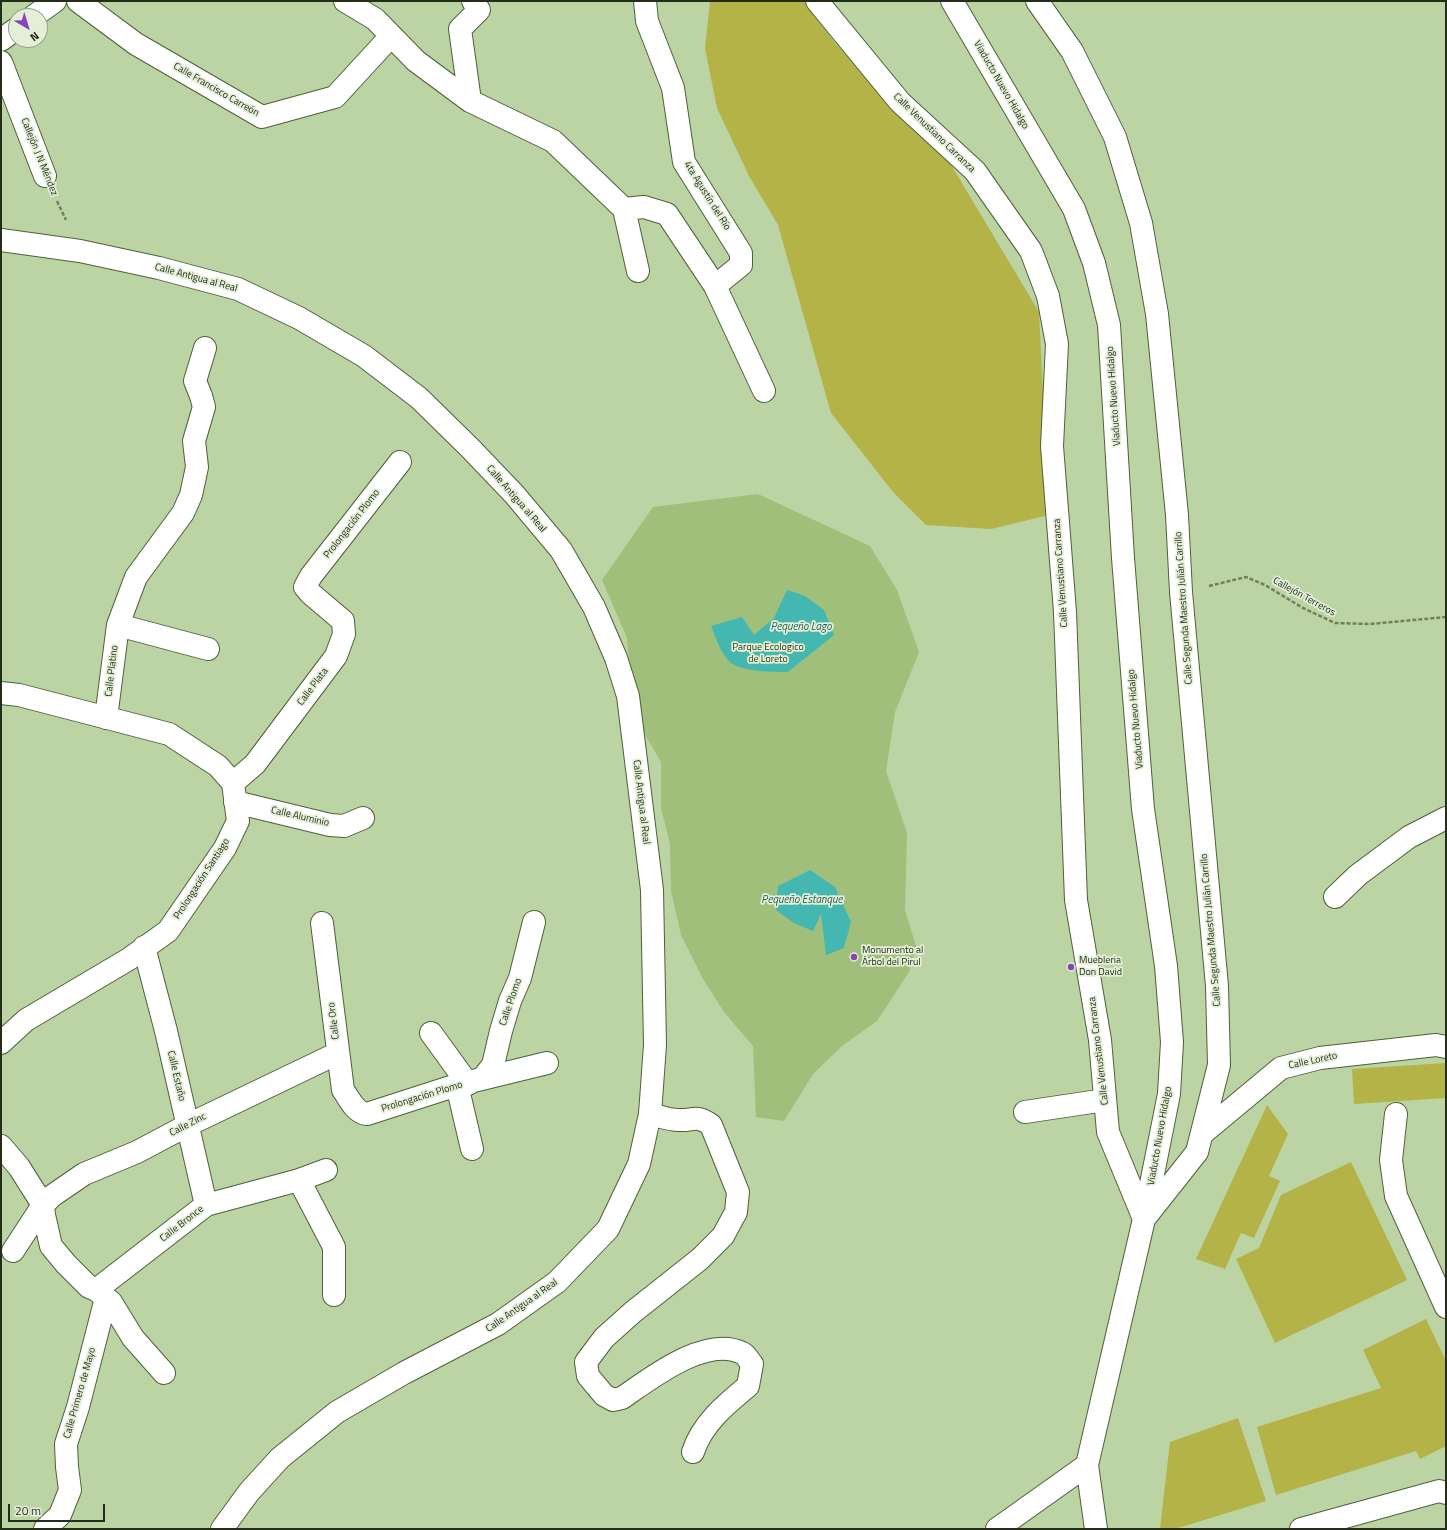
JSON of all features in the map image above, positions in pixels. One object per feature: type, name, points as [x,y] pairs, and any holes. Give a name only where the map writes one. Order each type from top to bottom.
[{"type":"street","points":[[45,8],[55,1]]},
{"type":"street","name":"Calle Francisco Carreón","points":[[78,1],[136,44],[262,117],[335,97],[391,36]]},
{"type":"street","points":[[345,1],[375,19],[416,61],[470,101],[553,141],[624,209],[638,271]]},
{"type":"street","points":[[470,101],[460,29],[478,10],[473,1]]},
{"type":"street","name":"4ta Agustín del Río","points":[[644,1],[647,21],[673,88],[684,162],[741,253],[741,265],[715,286]]},
{"type":"street","name":"Calle Venustiano Carranza","points":[[817,1],[900,102],[975,171],[1032,251],[1048,296],[1057,344],[1052,446],[1065,612],[1076,900],[1100,1040],[1108,1132],[1144,1219]]},
{"type":"street","name":"Viaducto Nuevo Hidalgo","points":[[952,1],[1074,209],[1094,263],[1109,324],[1123,558],[1143,809],[1166,966],[1172,1042],[1169,1094],[1144,1219],[1087,1465]]},
{"type":"street","name":"Calle Segunda Maestro Julián Carrillo","points":[[1037,1],[1072,52],[1115,137],[1141,223],[1157,314],[1177,515],[1180,592],[1217,986],[1219,1065],[1197,1152],[1144,1219]]},
{"type":"street","name":"Callejón J N Méndez","points":[[1,62],[45,176]]},
{"type":"street","points":[[624,209],[644,207],[667,214],[715,286],[764,391]]},
{"type":"street","name":"Calle Antigua al Real","points":[[1,240],[80,251],[160,268],[238,289],[299,318],[364,356],[419,398],[470,448],[514,494],[561,550],[594,607],[616,658],[628,696],[652,890],[655,1045],[650,1114],[639,1164],[608,1230],[557,1282],[498,1324],[404,1373],[336,1412],[280,1458],[249,1492],[222,1529]]},
{"type":"street","name":"Calle Platino","points":[[106,718],[118,625],[136,577],[183,513],[191,496],[197,467],[194,441],[204,407],[202,396],[195,381],[205,348]]},
{"type":"street","name":"Prolongación Plomo","points":[[305,587],[311,576],[400,462]]},
{"type":"street","name":"Calle Plata","points":[[234,792],[336,656],[344,634],[343,621],[305,587]]},
{"type":"street","points":[[118,625],[208,649]]},
{"type":"street","points":[[1,693],[19,695],[169,734],[218,766],[234,792]]},
{"type":"street","name":"Calle Aluminio","points":[[234,792],[330,825],[344,826],[363,818]]},
{"type":"street","name":"Prolongación Santiago","points":[[1,1043],[26,1020],[129,959],[168,931],[225,848],[238,821],[234,792]]},
{"type":"street","points":[[1335,898],[1358,875],[1409,838],[1446,818]]},
{"type":"street","name":"Calle Plomo","points":[[469,1083],[493,1065],[501,1031],[510,1002],[520,978],[534,922]]},
{"type":"street","name":"Calle Oro","points":[[322,923],[343,1090],[362,1113]]},
{"type":"street","name":"Calle Estaño","points":[[144,948],[166,1031],[206,1205]]},
{"type":"street","points":[[431,1033],[469,1083],[472,1149]]},
{"type":"street","name":"Calle Loreto","points":[[1203,1133],[1281,1068],[1320,1058],[1436,1045],[1446,1047]]},
{"type":"street","name":"Calle Zinc","points":[[13,1251],[43,1205],[52,1196],[84,1174],[137,1152],[188,1125],[338,1053]]},
{"type":"street","name":"Prolongación Plomo","points":[[362,1113],[367,1114],[469,1083],[547,1063]]},
{"type":"street","points":[[1025,1112],[1105,1100]]},
{"type":"street","points":[[650,1114],[679,1120],[690,1118],[702,1119],[711,1125],[738,1192],[736,1212],[723,1236],[700,1259],[633,1312],[604,1338],[586,1362],[588,1376],[604,1395],[613,1400],[622,1398],[672,1364],[700,1353],[723,1348],[743,1353],[752,1364],[748,1386],[724,1406],[705,1428],[696,1442],[693,1452]]},
{"type":"street","points":[[1396,1114],[1391,1160],[1396,1196],[1446,1307]]},
{"type":"street","points":[[1,1146],[19,1167],[43,1205],[51,1246],[66,1264],[89,1287],[111,1302],[133,1338],[164,1374]]},
{"type":"street","name":"Calle Bronce","points":[[101,1294],[206,1205],[299,1180],[326,1170]]},
{"type":"street","points":[[299,1180],[334,1247],[334,1294]]},
{"type":"street","name":"Calle Primero de Mayo","points":[[45,1529],[60,1515],[70,1490],[66,1467],[66,1444],[78,1407],[101,1294]]},
{"type":"street","points":[[997,1529],[1087,1465],[1096,1529]]},
{"type":"street","points":[[1300,1529],[1444,1491]]},
{"type":"path","name":"Callejón J N Méndez","points":[[45,176],[80,251]]},
{"type":"path","name":"Callejón Terreros","points":[[1180,592],[1246,577],[1265,585],[1303,608],[1335,623],[1370,624],[1446,617]]},
{"type":"green space","name":"Parque Ecologico de Loreto","points":[[758,494],[870,546],[897,590],[919,652],[895,712],[886,771],[907,833],[905,910],[916,946],[909,972],[877,1021],[842,1046],[813,1074],[784,1121],[756,1117],[753,1046],[724,1012],[703,979],[681,935],[671,891],[670,844],[661,808],[661,762],[633,714],[627,638],[602,580],[653,507]]},
{"type":"water","name":"Pequeño Lago","points":[[787,590],[805,596],[824,610],[834,635],[788,672],[749,670],[741,668],[730,662],[721,649],[711,626],[742,617],[754,635],[774,618]]},
{"type":"water","name":"Pequeño Estanque","points":[[810,870],[835,887],[851,922],[844,948],[826,955],[821,914],[813,931],[794,923],[776,910],[778,886]]},
{"type":"building","points":[[710,1],[804,1],[835,43],[950,163],[1039,312],[1049,515],[991,529],[926,525],[893,492],[831,413],[778,225],[749,176],[717,108],[705,48]]},
{"type":"building","points":[[1446,1063],[1446,1098],[1354,1104],[1352,1069]]},
{"type":"building","points":[[1267,1105],[1288,1134],[1269,1176],[1280,1181],[1254,1238],[1241,1233],[1225,1269],[1196,1259]]},
{"type":"building","points":[[1351,1162],[1407,1280],[1275,1343],[1236,1259],[1259,1248],[1281,1195]]},
{"type":"building","points":[[1426,1319],[1446,1361],[1446,1446],[1420,1459],[1416,1451],[1276,1495],[1257,1427],[1381,1388],[1363,1350]]},
{"type":"building","points":[[1238,1418],[1266,1501],[1175,1529],[1160,1529],[1170,1442]]},
{"type":"place","name":"Monumento al Árbol del Pirul","points":[[854,957]]},
{"type":"place","name":"Muebleria Don David","points":[[1071,967]]}]
